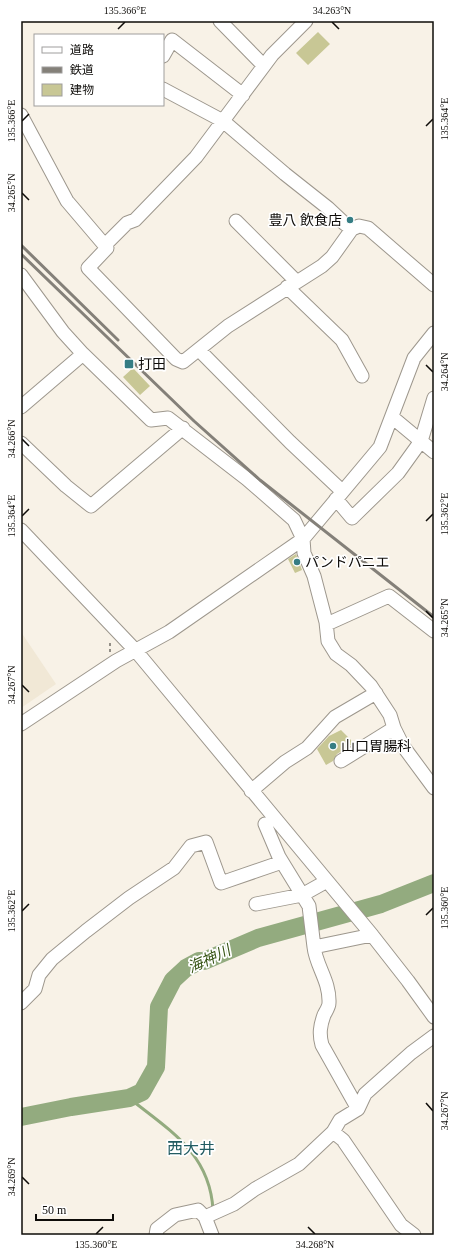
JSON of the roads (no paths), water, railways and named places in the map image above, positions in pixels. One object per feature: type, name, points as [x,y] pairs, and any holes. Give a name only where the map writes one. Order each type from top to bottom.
[{"type":"street","points":[[220,21],[264,66]]},
{"type":"street","points":[[105,245],[127,223],[135,220],[196,157],[272,55],[306,21]]},
{"type":"street","points":[[164,54],[172,40],[242,96]]},
{"type":"street","points":[[164,91],[223,121],[352,229]]},
{"type":"street","points":[[21,115],[66,201],[108,248],[88,268],[176,359],[183,362],[228,326],[322,266],[332,257],[352,229],[359,226],[368,228],[434,285]]},
{"type":"street","points":[[236,221],[342,340],[362,376]]},
{"type":"street","points":[[21,275],[63,332],[83,354],[151,420],[168,418],[183,428],[247,479],[294,520],[304,539],[304,553],[314,576],[326,624],[328,641],[336,654],[351,666],[371,686],[390,715],[394,728],[404,746],[434,788]]},
{"type":"street","points":[[21,724],[116,661],[169,632],[304,539],[380,446],[414,358],[434,334]]},
{"type":"street","points":[[199,350],[290,442],[339,495],[352,518],[398,473],[421,441],[434,398]]},
{"type":"street","points":[[21,407],[83,354]]},
{"type":"street","points":[[392,417],[434,452]]},
{"type":"street","points":[[21,443],[66,486],[91,506],[183,428]]},
{"type":"street","points":[[21,530],[136,651],[369,931],[434,1017]]},
{"type":"street","points":[[326,624],[389,596],[434,631]]},
{"type":"street","points":[[251,791],[285,762],[307,748],[335,717],[376,693]]},
{"type":"street","points":[[341,761],[394,728]]},
{"type":"street","points":[[265,824],[282,862],[309,906],[315,954],[327,981],[329,1004],[322,1020],[319,1033],[322,1045],[358,1109]]},
{"type":"street","points":[[21,1003],[35,989],[39,974],[52,959],[123,903],[174,868],[190,846],[206,842],[221,883],[282,862]]},
{"type":"street","points":[[256,904],[302,896],[327,881]]},
{"type":"street","points":[[314,946],[369,931]]},
{"type":"street","points":[[206,1217],[234,1204],[255,1189],[299,1164],[333,1132],[340,1120],[358,1109],[365,1094],[411,1053],[434,1036]]},
{"type":"street","points":[[333,1132],[343,1140],[401,1225],[414,1235]]},
{"type":"street","points":[[156,1235],[157,1229],[175,1215],[198,1210],[206,1217],[212,1235]]},
{"type":"waterway","name":"海神川","points":[[21,1117],[129,1098],[142,1092],[156,1067],[159,1007],[173,980],[186,968],[199,961],[204,961],[258,938],[381,904],[434,883]]},
{"type":"waterway","points":[[129,1098],[172,1132],[196,1158],[204,1173],[210,1190],[213,1210]]},
{"type":"railway","points":[[21,245],[118,340]]},
{"type":"railway","points":[[21,254],[194,421],[260,480],[434,617]]},
{"type":"place","name":"豊八 飲食店","points":[[350,220]]},
{"type":"place","name":"打田","points":[[129,364]]},
{"type":"place","name":"パンドパニエ","points":[[297,562]]},
{"type":"place","name":"山口胃腸科","points":[[333,746]]},
{"type":"district","name":"西大井","points":[[191,1148]]}]
